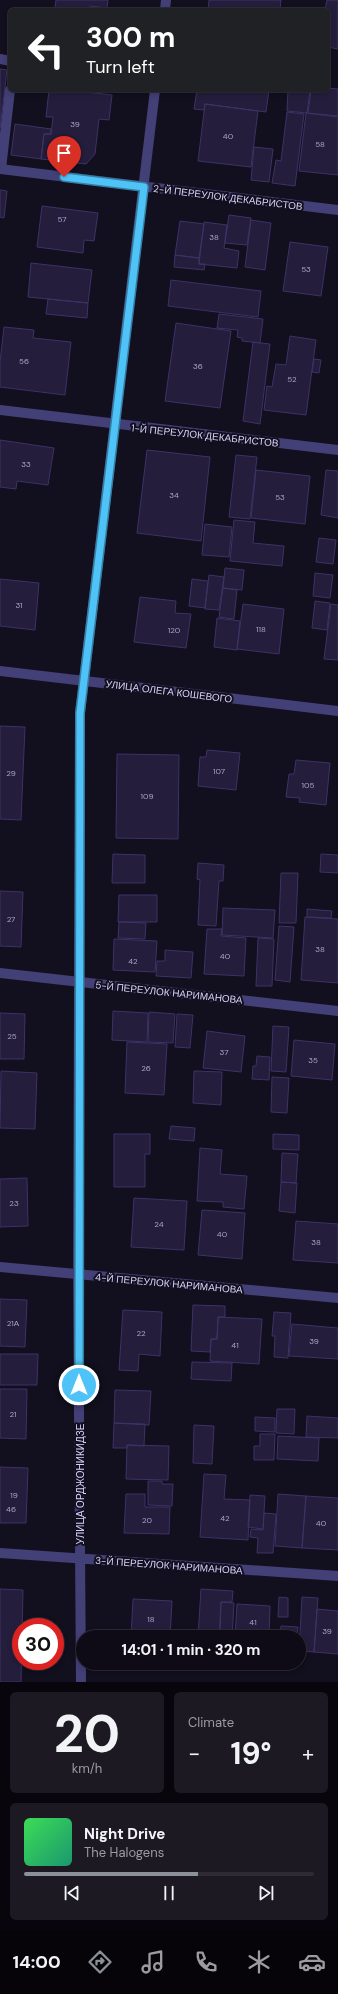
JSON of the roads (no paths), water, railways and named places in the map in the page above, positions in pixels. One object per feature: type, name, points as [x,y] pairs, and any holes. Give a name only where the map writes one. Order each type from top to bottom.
[{"type":"street","points":[[0,169],[10,92]]},
{"type":"street","name":"УЛИЦА ОРДЖОНИКИДЗЕ","points":[[81,1682],[78,1274],[80,713],[155,92]]},
{"type":"street","name":"2-Й ПЕРЕУЛОК ДЕКАБРИСТОВ","points":[[0,169],[338,210]]},
{"type":"street","name":"1-Й ПЕРЕУЛОК ДЕКАБРИСТОВ","points":[[0,410],[338,450]]},
{"type":"street","name":"УЛИЦА ОЛЕГА КОШЕВОГО","points":[[0,671],[338,711]]},
{"type":"street","name":"5-Й ПЕРЕУЛОК НАРИМАНОВА","points":[[0,972],[338,1011]]},
{"type":"street","name":"4-Й ПЕРЕУЛОК НАРИМАНОВА","points":[[0,1267],[338,1298]]},
{"type":"street","name":"3-Й ПЕРЕУЛОК НАРИМАНОВА","points":[[0,1553],[338,1576]]}]
